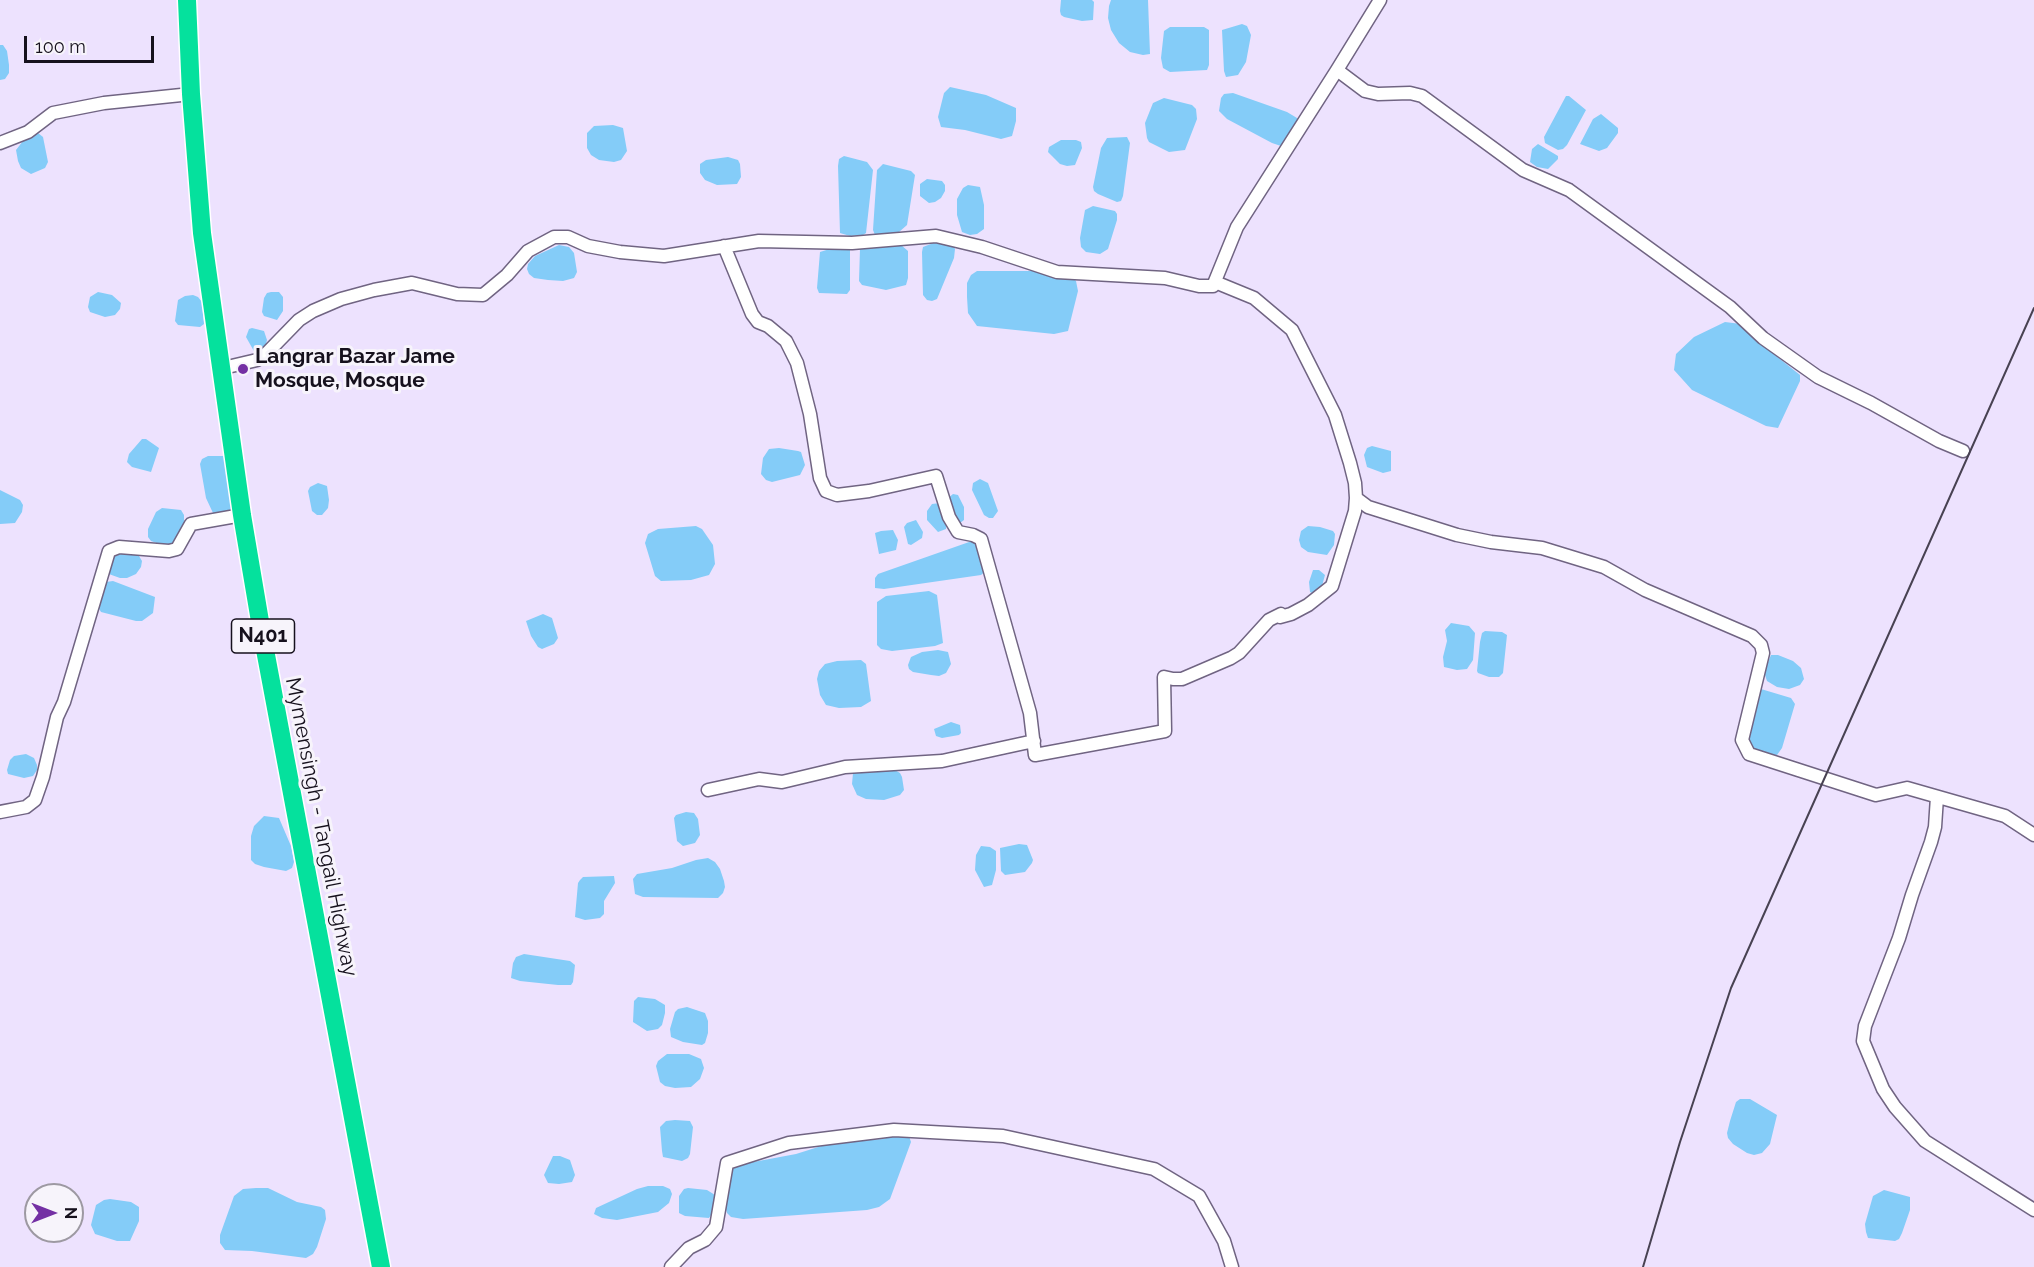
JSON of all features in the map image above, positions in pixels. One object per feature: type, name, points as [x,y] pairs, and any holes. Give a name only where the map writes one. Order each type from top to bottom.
[{"type":"highway","name":"Mymensingh - Tangail Highway","points":[[187,0],[191,94],[202,233],[242,515],[265,651],[381,1267]]},
{"type":"street","points":[[222,368],[257,360],[264,356],[299,320],[341,299],[412,283],[458,294],[483,295],[507,275],[528,251],[554,237],[568,237],[588,246],[620,252],[664,256],[759,241],[852,243],[936,236],[982,247],[1057,272],[1165,278],[1199,286],[1213,286],[1237,227],[1380,0]]},
{"type":"street","points":[[1338,70],[1365,90],[1378,94],[1410,93],[1422,96],[1523,170],[1569,190],[1730,307],[1782,354],[1818,377],[1963,451]]},
{"type":"street","points":[[0,143],[28,132],[53,113],[104,103],[191,94]]},
{"type":"street","points":[[724,246],[752,314],[758,322],[768,326],[786,341],[797,363],[810,414],[820,477],[826,491],[837,495],[868,491],[936,476],[949,517],[958,532],[974,535],[981,540],[1030,713],[1035,755],[1164,731],[1164,677],[1182,679],[1231,658],[1239,653],[1269,620],[1281,615],[1280,617],[1291,615],[1317,599],[1332,586],[1355,511],[1356,498],[1350,463],[1335,414],[1292,330],[1254,298],[1215,282]]},
{"type":"street","points":[[1356,498],[1368,507],[1457,535],[1542,548],[1604,567],[1645,590],[1752,636],[1761,645],[1762,653],[1742,740],[1749,754],[1876,795],[1907,788],[2005,816],[2034,835]]},
{"type":"street","points":[[0,812],[26,807],[35,800],[43,777],[57,717],[68,691],[109,551],[119,547],[169,551],[177,549],[191,524],[196,521],[242,515]]},
{"type":"street","points":[[708,790],[759,779],[782,782],[844,767],[942,761],[1034,741]]},
{"type":"street","points":[[1937,797],[1935,827],[1931,842],[1899,939],[1865,1026],[1863,1041],[1883,1089],[1924,1141],[2034,1210]]},
{"type":"street","points":[[671,1267],[689,1248],[705,1240],[716,1227],[728,1163],[789,1143],[894,1130],[1003,1136],[1154,1168],[1199,1196],[1224,1241],[1232,1267]]},
{"type":"water","points":[[1061,0],[1092,0],[1094,2],[1093,20],[1082,21],[1064,17],[1060,11]]},
{"type":"water","points":[[1111,0],[1148,0],[1150,54],[1130,52],[1119,43],[1111,30],[1108,18]]},
{"type":"water","points":[[1242,24],[1247,26],[1251,35],[1246,62],[1238,75],[1226,77],[1222,30]]},
{"type":"water","points":[[1170,27],[1204,27],[1209,30],[1207,70],[1170,72],[1163,68],[1161,58],[1164,31]]},
{"type":"water","points":[[0,45],[3,45],[7,51],[9,73],[5,79],[0,80]]},
{"type":"water","points":[[950,87],[986,95],[1016,108],[1016,121],[1012,136],[1001,139],[941,127],[938,117],[944,93]]},
{"type":"water","points":[[1233,93],[1287,112],[1297,118],[1299,121],[1285,143],[1281,146],[1272,143],[1227,119],[1219,111],[1221,98],[1224,94]]},
{"type":"water","points":[[1566,96],[1586,110],[1567,145],[1558,150],[1545,143],[1544,137]]},
{"type":"water","points":[[1164,98],[1192,105],[1196,109],[1197,119],[1185,150],[1169,152],[1149,142],[1147,138],[1145,123],[1153,103]]},
{"type":"water","points":[[1601,114],[1618,128],[1618,133],[1607,148],[1599,151],[1580,144],[1593,119]]},
{"type":"water","points":[[613,125],[623,128],[627,151],[621,160],[614,162],[599,160],[591,155],[587,148],[587,133],[594,126]]},
{"type":"water","points":[[38,133],[43,137],[48,162],[45,168],[31,174],[21,168],[16,150],[26,137]]},
{"type":"water","points":[[1127,137],[1130,143],[1123,196],[1121,201],[1117,202],[1098,194],[1093,187],[1101,148],[1107,138]]},
{"type":"water","points":[[1061,140],[1081,142],[1082,148],[1075,165],[1060,164],[1048,152],[1049,147]]},
{"type":"water","points":[[1538,144],[1558,156],[1558,159],[1548,169],[1537,167],[1530,162],[1532,149]]},
{"type":"water","points":[[844,156],[867,162],[873,170],[866,233],[863,235],[850,236],[840,233],[838,166],[839,159]]},
{"type":"water","points":[[728,157],[738,160],[740,164],[741,177],[737,184],[717,185],[705,180],[700,173],[700,164],[706,160]]},
{"type":"water","points":[[883,164],[911,171],[915,175],[907,225],[899,232],[879,236],[875,235],[873,230],[877,170]]},
{"type":"water","points":[[927,179],[942,181],[945,185],[941,198],[935,202],[929,203],[920,196],[920,184]]},
{"type":"water","points":[[968,185],[980,187],[984,205],[984,229],[977,234],[970,235],[962,232],[957,215],[957,199],[963,188]]},
{"type":"water","points":[[1093,206],[1115,211],[1117,214],[1108,249],[1100,254],[1086,252],[1081,247],[1080,238],[1085,210]]},
{"type":"water","points":[[936,242],[953,245],[955,249],[954,258],[937,299],[932,301],[927,300],[923,295],[922,252],[923,247]]},
{"type":"water","points":[[888,243],[901,245],[908,251],[906,285],[886,290],[862,285],[859,281],[860,249]]},
{"type":"water","points":[[559,245],[569,247],[574,253],[577,272],[574,278],[563,281],[548,280],[534,278],[529,274],[528,264],[535,256]]},
{"type":"water","points":[[836,247],[850,250],[850,290],[847,294],[819,293],[817,288],[820,252]]},
{"type":"water","points":[[977,271],[1035,271],[1073,278],[1078,291],[1068,331],[1054,334],[977,326],[968,313],[967,283],[971,275]]},
{"type":"water","points":[[98,292],[112,295],[121,303],[115,315],[105,317],[90,312],[88,307],[90,297]]},
{"type":"water","points":[[279,292],[283,297],[283,311],[277,320],[264,316],[262,312],[264,298],[267,293]]},
{"type":"water","points":[[193,295],[202,302],[204,324],[200,327],[178,325],[175,321],[178,300]]},
{"type":"water","points":[[1725,322],[1741,324],[1800,375],[1800,381],[1778,428],[1766,426],[1692,390],[1674,370],[1676,354],[1694,337]]},
{"type":"water","points":[[249,329],[264,331],[267,340],[264,351],[259,354],[255,353],[246,337]]},
{"type":"water","points":[[142,439],[146,439],[159,448],[151,472],[132,467],[127,462],[129,454]]},
{"type":"water","points":[[1372,446],[1391,451],[1391,471],[1383,473],[1367,467],[1364,455],[1367,448]]},
{"type":"water","points":[[779,448],[801,452],[805,465],[800,475],[772,482],[766,480],[761,474],[763,458],[769,449]]},
{"type":"water","points":[[208,456],[226,456],[233,511],[220,515],[213,513],[206,498],[200,464],[202,459]]},
{"type":"water","points":[[980,479],[988,483],[998,511],[993,518],[984,515],[972,490],[973,483]]},
{"type":"water","points":[[318,483],[327,486],[329,500],[328,508],[322,515],[317,515],[312,511],[308,491],[310,487]]},
{"type":"water","points":[[0,490],[20,500],[23,505],[22,512],[15,523],[0,524]]},
{"type":"water","points":[[953,494],[958,495],[964,507],[964,520],[960,523],[957,523],[947,499]]},
{"type":"water","points":[[940,503],[947,520],[946,529],[938,532],[927,520],[927,511],[932,504]]},
{"type":"water","points":[[162,508],[181,510],[184,515],[184,524],[175,542],[165,546],[151,541],[148,537],[148,529],[156,512]]},
{"type":"water","points":[[916,520],[923,532],[922,538],[911,545],[908,544],[904,527],[907,523]]},
{"type":"water","points":[[696,526],[702,529],[713,545],[715,564],[709,575],[691,580],[661,581],[655,576],[645,543],[648,534],[658,529]]},
{"type":"water","points":[[1308,526],[1320,527],[1333,531],[1335,534],[1334,545],[1327,555],[1308,552],[1301,547],[1299,540],[1301,531]]},
{"type":"water","points":[[893,530],[898,540],[896,550],[879,554],[875,533]]},
{"type":"water","points":[[972,541],[975,542],[986,571],[981,575],[884,589],[875,588],[875,578],[878,574]]},
{"type":"water","points":[[124,553],[134,553],[142,561],[136,574],[120,578],[106,573],[110,558]]},
{"type":"water","points":[[1313,570],[1319,570],[1325,575],[1322,586],[1312,593],[1309,582]]},
{"type":"water","points":[[113,581],[155,597],[153,613],[142,621],[136,621],[101,612],[97,605],[104,585],[106,582]]},
{"type":"water","points":[[929,591],[937,595],[943,643],[892,651],[881,649],[877,645],[877,602],[886,596]]},
{"type":"water","points":[[543,614],[552,618],[558,638],[554,644],[542,649],[531,636],[526,621]]},
{"type":"water","points":[[1451,623],[1469,626],[1475,633],[1473,660],[1467,669],[1457,670],[1444,667],[1443,657],[1447,641],[1445,630]]},
{"type":"water","points":[[1485,631],[1502,632],[1507,635],[1503,673],[1499,677],[1489,677],[1477,671],[1480,642],[1482,633]]},
{"type":"water","points":[[938,650],[948,652],[951,664],[946,673],[939,676],[913,672],[909,669],[911,657],[922,652]]},
{"type":"water","points":[[1771,655],[1778,655],[1793,661],[1801,668],[1804,679],[1800,685],[1789,689],[1777,687],[1767,681],[1764,672]]},
{"type":"water","points":[[861,660],[866,664],[871,701],[861,707],[839,708],[826,705],[820,695],[817,679],[819,671],[825,664]]},
{"type":"water","points":[[1761,689],[1791,698],[1795,704],[1782,748],[1777,755],[1765,754],[1750,747],[1746,732],[1758,692]]},
{"type":"water","points":[[951,722],[960,725],[959,735],[942,738],[936,736],[934,729]]},
{"type":"water","points":[[26,754],[34,758],[37,765],[33,776],[24,778],[8,774],[10,760],[14,756]]},
{"type":"water","points":[[891,768],[900,773],[902,777],[904,790],[900,795],[884,800],[866,799],[857,795],[852,784],[853,773]]},
{"type":"water","points":[[686,812],[694,813],[698,819],[700,835],[695,843],[683,846],[677,841],[674,818]]},
{"type":"water","points":[[264,816],[279,818],[291,846],[294,862],[292,868],[286,871],[264,867],[251,860],[251,836],[254,826]]},
{"type":"water","points":[[1019,844],[1027,845],[1032,863],[1025,872],[1005,875],[1001,871],[1000,848]]},
{"type":"water","points":[[981,846],[990,847],[996,851],[996,870],[992,885],[984,887],[975,870],[976,855]]},
{"type":"water","points":[[708,858],[720,869],[724,881],[723,893],[718,898],[643,897],[635,894],[633,879],[637,874],[672,868]]},
{"type":"water","points":[[614,876],[615,883],[604,901],[604,914],[600,918],[585,920],[575,917],[580,880],[583,877]]},
{"type":"water","points":[[524,954],[570,961],[575,965],[573,982],[571,985],[558,985],[511,978],[516,957]]},
{"type":"water","points":[[638,997],[655,999],[665,1005],[662,1025],[658,1029],[647,1031],[633,1022],[634,1001]]},
{"type":"water","points":[[687,1007],[705,1013],[708,1033],[702,1045],[683,1042],[671,1037],[670,1029],[675,1012]]},
{"type":"water","points":[[667,1054],[689,1054],[701,1059],[704,1068],[700,1079],[691,1087],[665,1086],[660,1082],[656,1066],[658,1061]]},
{"type":"water","points":[[1740,1099],[1750,1099],[1777,1115],[1770,1144],[1762,1153],[1754,1155],[1747,1153],[1728,1138],[1730,1121],[1736,1102]]},
{"type":"water","points":[[666,1121],[690,1121],[693,1127],[690,1154],[682,1161],[663,1157],[660,1127]]},
{"type":"water","points":[[891,1136],[909,1136],[911,1142],[890,1199],[879,1207],[867,1210],[743,1219],[731,1217],[727,1213],[724,1202],[732,1169],[831,1143],[883,1139]]},
{"type":"water","points":[[553,1156],[570,1160],[575,1175],[572,1182],[548,1183],[544,1175]]},
{"type":"water","points":[[648,1186],[663,1186],[670,1189],[672,1194],[669,1203],[658,1212],[617,1220],[602,1218],[594,1214],[596,1208]]},
{"type":"water","points":[[268,1188],[297,1202],[325,1210],[326,1219],[313,1254],[306,1258],[225,1250],[220,1243],[220,1235],[234,1196],[243,1189]]},
{"type":"water","points":[[684,1189],[707,1190],[715,1195],[713,1212],[709,1218],[685,1216],[679,1213],[679,1196]]},
{"type":"water","points":[[1884,1190],[1910,1197],[1910,1210],[1902,1233],[1895,1241],[1868,1238],[1866,1232],[1865,1224],[1873,1196]]},
{"type":"water","points":[[110,1199],[131,1202],[139,1207],[139,1221],[130,1241],[117,1241],[95,1234],[91,1225],[96,1205]]},
{"type":"railway","points":[[1643,1267],[1680,1142],[1731,988],[2034,308]]},
{"type":"place","name":"Langrar Bazar Jame Mosque, Mosque","points":[[243,369]]}]
